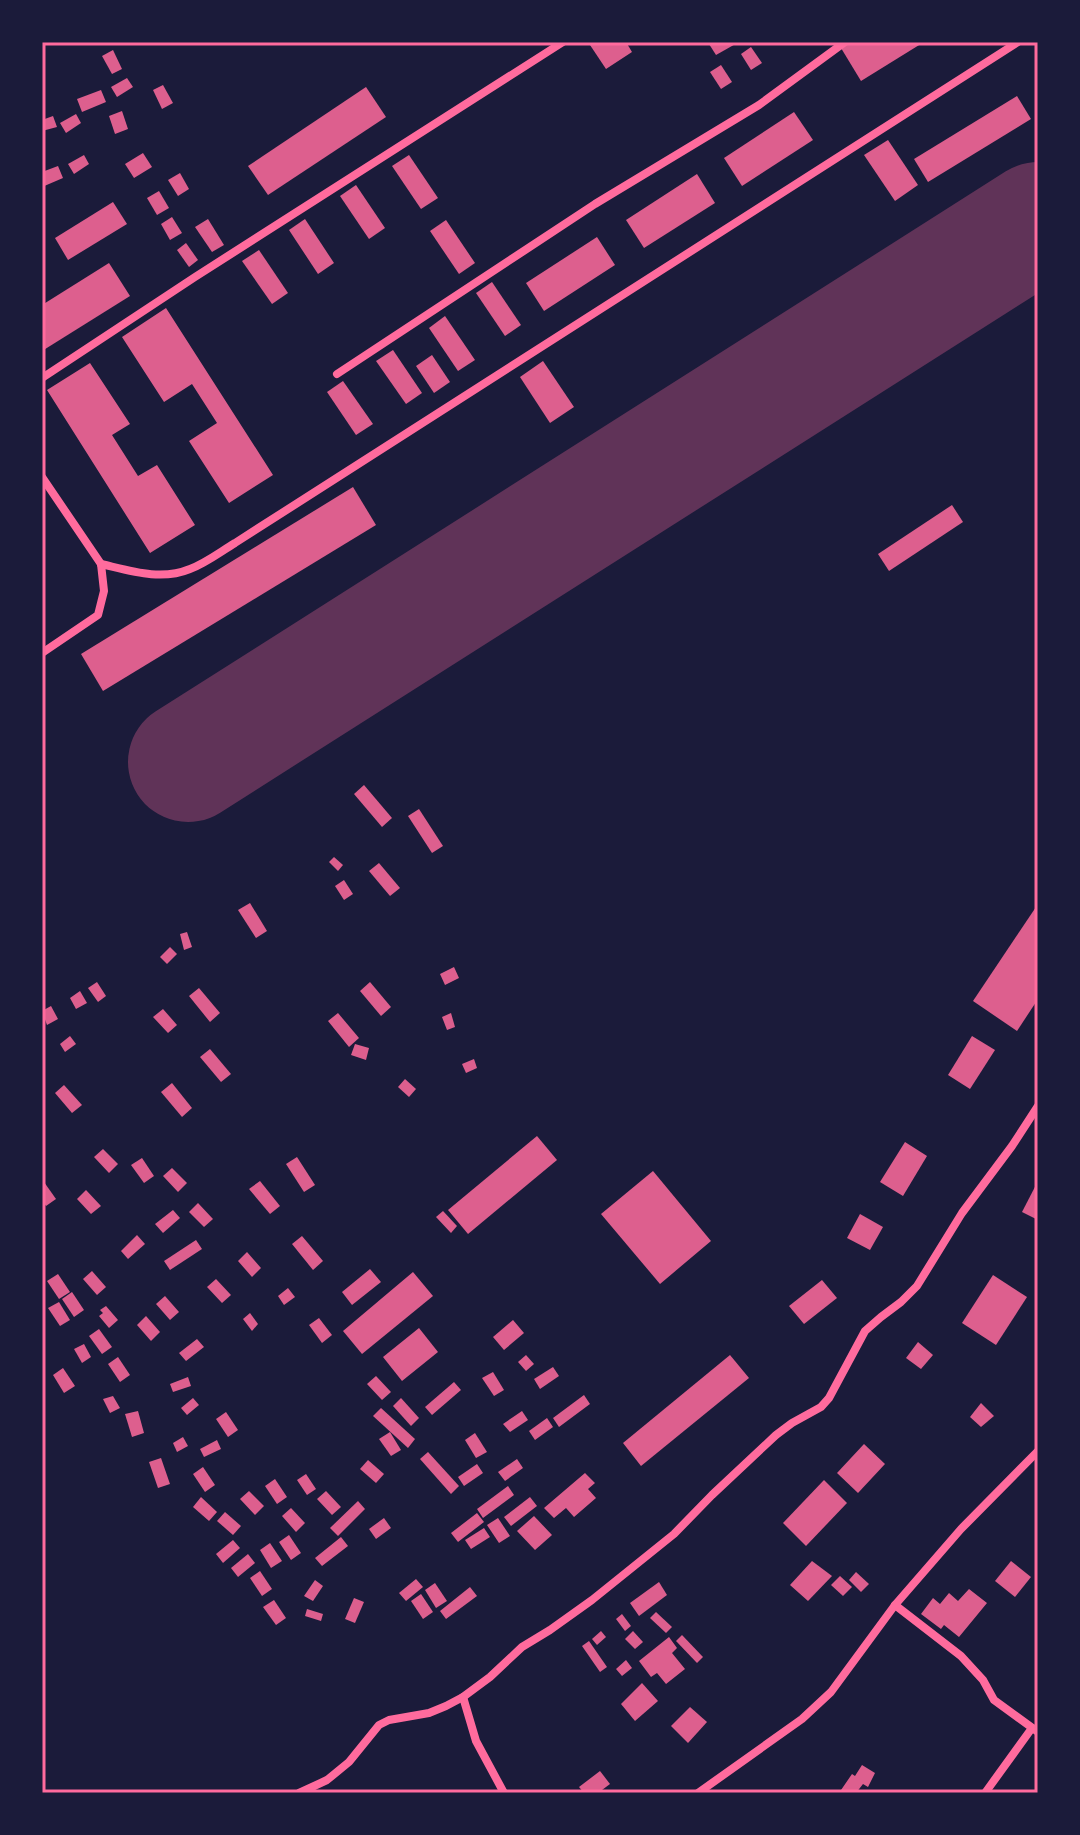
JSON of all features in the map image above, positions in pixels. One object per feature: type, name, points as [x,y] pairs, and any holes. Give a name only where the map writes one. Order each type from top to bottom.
[{"type":"street","points":[[42,378],[563,42]]},
{"type":"street","points":[[337,374],[595,204],[759,105],[845,42]]},
{"type":"street","points":[[101,564],[158,576],[192,569],[1018,42]]},
{"type":"street","points":[[42,477],[101,564],[104,591],[98,615],[42,653]]},
{"type":"street","points":[[299,1793],[327,1780],[349,1762],[379,1725],[389,1720],[429,1713],[463,1697],[522,1647],[592,1600],[663,1544],[776,1435],[821,1407],[829,1398],[865,1331],[917,1286],[962,1213],[1038,1106]]},
{"type":"street","points":[[698,1793],[802,1719],[831,1692],[895,1605],[961,1529],[1038,1451]]},
{"type":"street","points":[[895,1605],[961,1656],[983,1680],[994,1700],[1035,1730],[985,1793]]},
{"type":"street","points":[[463,1697],[476,1741],[504,1793]]},
{"type":"building","points":[[588,42],[626,42],[632,52],[606,69]]},
{"type":"building","points":[[739,42],[716,55],[709,44]]},
{"type":"building","points":[[852,42],[924,42],[861,81],[841,48]]},
{"type":"building","points":[[751,47],[762,63],[751,70],[741,54]]},
{"type":"building","points":[[113,50],[122,69],[112,74],[102,56]]},
{"type":"building","points":[[721,65],[732,82],[721,89],[710,72]]},
{"type":"building","points":[[127,78],[133,87],[117,97],[111,87]]},
{"type":"building","points":[[163,85],[173,103],[162,109],[153,90]]},
{"type":"building","points":[[366,87],[386,117],[268,195],[248,166]]},
{"type":"building","points":[[101,90],[106,102],[82,112],[77,99]]},
{"type":"building","points":[[1017,96],[1031,119],[928,182],[914,159]]},
{"type":"building","points":[[122,111],[128,129],[115,134],[109,116]]},
{"type":"building","points":[[794,112],[813,140],[742,186],[724,158]]},
{"type":"building","points":[[76,114],[81,123],[66,133],[60,123]]},
{"type":"building","points":[[53,116],[57,127],[42,131],[42,120]]},
{"type":"building","points":[[888,140],[918,185],[895,201],[864,155]]},
{"type":"building","points":[[143,153],[152,167],[134,178],[125,164]]},
{"type":"building","points":[[84,155],[89,164],[74,174],[68,164]]},
{"type":"building","points":[[409,155],[438,198],[421,209],[392,166]]},
{"type":"building","points":[[58,166],[63,178],[42,187],[42,172]]},
{"type":"building","points":[[180,173],[189,189],[178,196],[168,180]]},
{"type":"building","points":[[697,174],[715,203],[644,248],[626,220]]},
{"type":"building","points":[[356,185],[385,228],[369,239],[340,196]]},
{"type":"building","points":[[159,191],[169,208],[157,215],[147,198]]},
{"type":"building","points":[[113,202],[127,224],[68,260],[55,238]]},
{"type":"building","points":[[172,217],[182,233],[170,240],[161,224]]},
{"type":"building","points":[[208,219],[224,245],[212,252],[195,227]]},
{"type":"building","points":[[305,219],[334,263],[318,274],[289,230]]},
{"type":"building","points":[[446,220],[475,263],[459,274],[430,231]]},
{"type":"building","points":[[597,237],[615,265],[544,311],[526,283]]},
{"type":"building","points":[[186,243],[198,260],[189,267],[177,250]]},
{"type":"building","points":[[259,250],[288,293],[272,304],[242,261]]},
{"type":"building","points":[[109,263],[130,296],[42,351],[42,305]]},
{"type":"building","points":[[492,282],[521,325],[505,336],[476,293]]},
{"type":"building","points":[[166,308],[273,475],[229,503],[189,441],[217,423],[192,384],[164,402],[122,337]]},
{"type":"building","points":[[445,316],[475,360],[458,371],[429,328]]},
{"type":"building","points":[[393,350],[422,393],[406,404],[376,361]]},
{"type":"building","points":[[432,355],[450,382],[434,393],[416,366]]},
{"type":"building","points":[[543,361],[574,407],[550,423],[520,377]]},
{"type":"building","points":[[90,363],[130,424],[112,435],[138,476],[157,465],[195,525],[150,553],[47,390]]},
{"type":"building","points":[[343,381],[373,424],[356,435],[327,392]]},
{"type":"building","points":[[353,487],[376,525],[103,691],[81,654]]},
{"type":"building","points":[[952,505],[963,522],[889,571],[878,554]]},
{"type":"building","points":[[364,785],[392,818],[382,827],[354,794]]},
{"type":"building","points":[[419,809],[443,846],[432,853],[408,816]]},
{"type":"building","points":[[334,857],[343,865],[338,871],[329,862]]},
{"type":"building","points":[[379,863],[400,888],[390,896],[369,871]]},
{"type":"building","points":[[344,880],[353,894],[344,900],[335,886]]},
{"type":"building","points":[[250,903],[267,931],[256,938],[238,910]]},
{"type":"building","points":[[1038,904],[1038,999],[1017,1031],[973,1001]]},
{"type":"building","points":[[187,932],[192,947],[184,950],[180,934]]},
{"type":"building","points":[[170,947],[177,954],[167,964],[160,957]]},
{"type":"building","points":[[454,967],[459,978],[445,985],[440,974]]},
{"type":"building","points":[[97,982],[106,996],[98,1002],[88,988]]},
{"type":"building","points":[[370,982],[391,1007],[381,1016],[360,991]]},
{"type":"building","points":[[199,988],[220,1013],[210,1022],[189,996]]},
{"type":"building","points":[[80,991],[87,1003],[76,1009],[70,998]]},
{"type":"building","points":[[51,1006],[58,1019],[47,1025],[42,1011]]},
{"type":"building","points":[[163,1009],[177,1025],[168,1033],[153,1017]]},
{"type":"building","points":[[338,1013],[359,1038],[349,1047],[328,1021]]},
{"type":"building","points":[[451,1013],[455,1027],[447,1030],[442,1017]]},
{"type":"building","points":[[70,1036],[76,1044],[65,1052],[60,1044]]},
{"type":"building","points":[[972,1036],[995,1050],[970,1089],[948,1075]]},
{"type":"building","points":[[355,1044],[369,1048],[366,1060],[351,1055]]},
{"type":"building","points":[[210,1049],[231,1074],[221,1082],[200,1057]]},
{"type":"building","points":[[474,1059],[477,1068],[466,1073],[462,1064]]},
{"type":"building","points":[[405,1079],[416,1089],[409,1097],[398,1087]]},
{"type":"building","points":[[172,1083],[192,1108],[182,1117],[161,1092]]},
{"type":"building","points":[[64,1085],[82,1105],[72,1113],[55,1093]]},
{"type":"building","points":[[537,1136],[557,1160],[468,1234],[448,1210]]},
{"type":"building","points":[[905,1142],[927,1156],[903,1196],[880,1182]]},
{"type":"building","points":[[103,1149],[118,1164],[109,1173],[94,1157]]},
{"type":"building","points":[[297,1157],[315,1185],[304,1192],[286,1164]]},
{"type":"building","points":[[142,1158],[154,1176],[144,1183],[131,1165]]},
{"type":"building","points":[[172,1168],[187,1183],[178,1192],[163,1176]]},
{"type":"building","points":[[653,1171],[711,1241],[660,1284],[601,1214]]},
{"type":"building","points":[[260,1181],[280,1206],[270,1214],[249,1189]]},
{"type":"building","points":[[1038,1181],[1038,1220],[1022,1212]]},
{"type":"building","points":[[44,1182],[56,1199],[46,1206],[42,1200]]},
{"type":"building","points":[[86,1190],[101,1206],[91,1214],[77,1199]]},
{"type":"building","points":[[198,1203],[213,1219],[204,1227],[189,1212]]},
{"type":"building","points":[[173,1210],[180,1218],[163,1233],[155,1224]]},
{"type":"building","points":[[443,1211],[457,1226],[451,1233],[436,1217]]},
{"type":"building","points":[[860,1214],[883,1227],[870,1250],[847,1238]]},
{"type":"building","points":[[137,1235],[145,1244],[128,1259],[121,1251]]},
{"type":"building","points":[[302,1236],[323,1261],[313,1270],[292,1244]]},
{"type":"building","points":[[196,1240],[202,1249],[170,1270],[164,1261]]},
{"type":"building","points":[[247,1252],[261,1268],[252,1277],[238,1261]]},
{"type":"building","points":[[370,1269],[381,1282],[352,1305],[342,1292]]},
{"type":"building","points":[[92,1271],[106,1287],[97,1295],[83,1279]]},
{"type":"building","points":[[413,1272],[433,1296],[362,1354],[343,1331]]},
{"type":"building","points":[[58,1274],[70,1292],[59,1299],[47,1281]]},
{"type":"building","points":[[993,1275],[1027,1297],[996,1345],[962,1323]]},
{"type":"building","points":[[216,1279],[231,1295],[222,1303],[207,1287]]},
{"type":"building","points":[[822,1280],[837,1298],[804,1324],[789,1306]]},
{"type":"building","points":[[288,1288],[295,1297],[284,1305],[278,1296]]},
{"type":"building","points":[[72,1292],[84,1310],[74,1317],[62,1299]]},
{"type":"building","points":[[165,1296],[179,1312],[170,1320],[156,1304]]},
{"type":"building","points":[[59,1302],[70,1320],[60,1326],[48,1308]]},
{"type":"building","points":[[106,1306],[118,1320],[109,1328],[99,1316],[103,1313],[100,1310]]},
{"type":"building","points":[[250,1313],[258,1324],[252,1331],[243,1319]]},
{"type":"building","points":[[146,1316],[160,1332],[151,1341],[137,1325]]},
{"type":"building","points":[[319,1318],[332,1335],[322,1343],[309,1325]]},
{"type":"building","points":[[513,1320],[524,1333],[504,1350],[493,1337]]},
{"type":"building","points":[[419,1328],[438,1352],[402,1381],[383,1357]]},
{"type":"building","points":[[99,1329],[112,1347],[102,1354],[89,1336]]},
{"type":"building","points":[[197,1339],[204,1347],[186,1361],[179,1353]]},
{"type":"building","points":[[918,1342],[933,1355],[921,1369],[906,1358]]},
{"type":"building","points":[[84,1344],[91,1357],[82,1363],[74,1349]]},
{"type":"building","points":[[526,1355],[534,1364],[526,1371],[518,1362]]},
{"type":"building","points":[[730,1355],[749,1378],[641,1466],[623,1443]]},
{"type":"building","points":[[118,1357],[130,1375],[120,1382],[108,1364]]},
{"type":"building","points":[[553,1367],[559,1376],[540,1389],[534,1379]]},
{"type":"building","points":[[63,1368],[75,1386],[64,1393],[53,1375]]},
{"type":"building","points":[[493,1372],[504,1390],[494,1396],[482,1378]]},
{"type":"building","points":[[376,1376],[391,1392],[382,1400],[367,1384]]},
{"type":"building","points":[[188,1377],[191,1386],[173,1392],[170,1384]]},
{"type":"building","points":[[454,1382],[461,1390],[432,1415],[425,1407]]},
{"type":"building","points":[[584,1395],[590,1404],[559,1427],[553,1418]]},
{"type":"building","points":[[113,1396],[120,1408],[110,1413],[103,1399]]},
{"type":"building","points":[[193,1398],[199,1405],[187,1415],[181,1408]]},
{"type":"building","points":[[401,1398],[419,1418],[411,1426],[393,1406]]},
{"type":"building","points":[[981,1403],[994,1416],[981,1427],[970,1417]]},
{"type":"building","points":[[381,1408],[415,1439],[408,1448],[373,1416]]},
{"type":"building","points":[[138,1411],[144,1433],[132,1437],[125,1414]]},
{"type":"building","points":[[522,1411],[528,1420],[510,1432],[503,1424]]},
{"type":"building","points":[[226,1412],[238,1430],[228,1437],[216,1419]]},
{"type":"building","points":[[547,1418],[553,1427],[535,1440],[529,1431]]},
{"type":"building","points":[[390,1432],[401,1450],[391,1456],[379,1439]]},
{"type":"building","points":[[475,1433],[487,1452],[476,1458],[465,1440]]},
{"type":"building","points":[[183,1437],[188,1446],[177,1452],[173,1443]]},
{"type":"building","points":[[217,1440],[221,1449],[204,1457],[200,1449]]},
{"type":"building","points":[[864,1444],[885,1464],[858,1493],[837,1473]]},
{"type":"building","points":[[428,1452],[459,1486],[451,1494],[420,1459]]},
{"type":"building","points":[[161,1458],[170,1484],[158,1488],[149,1462]]},
{"type":"building","points":[[517,1459],[523,1468],[505,1481],[498,1472]]},
{"type":"building","points":[[368,1460],[384,1474],[376,1483],[360,1469]]},
{"type":"building","points":[[477,1464],[483,1473],[464,1486],[458,1477]]},
{"type":"building","points":[[203,1467],[215,1485],[205,1492],[193,1474]]},
{"type":"building","points":[[585,1473],[595,1483],[588,1489],[596,1498],[574,1517],[566,1508],[554,1518],[544,1508]]},
{"type":"building","points":[[306,1474],[316,1489],[307,1495],[297,1480]]},
{"type":"building","points":[[275,1479],[287,1497],[277,1504],[265,1486]]},
{"type":"building","points":[[824,1480],[847,1503],[806,1546],[783,1523]]},
{"type":"building","points":[[508,1486],[514,1495],[483,1518],[477,1509]]},
{"type":"building","points":[[249,1491],[264,1506],[255,1515],[240,1499]]},
{"type":"building","points":[[326,1491],[341,1507],[332,1515],[317,1499]]},
{"type":"building","points":[[201,1497],[217,1512],[209,1521],[193,1507]]},
{"type":"building","points":[[530,1497],[537,1506],[511,1526],[504,1517]]},
{"type":"building","points":[[358,1501],[365,1509],[338,1536],[330,1528]]},
{"type":"building","points":[[291,1508],[305,1523],[296,1532],[282,1516]]},
{"type":"building","points":[[225,1512],[241,1526],[233,1535],[217,1521]]},
{"type":"building","points":[[477,1513],[484,1522],[458,1542],[451,1533]]},
{"type":"building","points":[[534,1516],[552,1535],[535,1550],[517,1531]]},
{"type":"building","points":[[384,1518],[391,1528],[376,1539],[369,1529]]},
{"type":"building","points":[[498,1518],[510,1536],[499,1543],[487,1525]]},
{"type":"building","points":[[484,1528],[490,1537],[471,1549],[465,1540]]},
{"type":"building","points":[[289,1535],[301,1553],[291,1560],[279,1542]]},
{"type":"building","points":[[341,1537],[348,1546],[322,1566],[315,1558]]},
{"type":"building","points":[[233,1540],[240,1548],[223,1563],[216,1554]]},
{"type":"building","points":[[270,1543],[282,1561],[271,1568],[260,1550]]},
{"type":"building","points":[[248,1554],[255,1563],[238,1577],[231,1568]]},
{"type":"building","points":[[812,1561],[832,1576],[808,1601],[790,1585]]},
{"type":"building","points":[[1011,1561],[1031,1577],[1015,1597],[995,1581]]},
{"type":"building","points":[[260,1571],[272,1589],[262,1596],[250,1578]]},
{"type":"building","points":[[856,1572],[869,1584],[861,1592],[849,1580]]},
{"type":"building","points":[[840,1576],[852,1587],[843,1596],[831,1585]]},
{"type":"building","points":[[416,1579],[423,1587],[406,1601],[399,1593]]},
{"type":"building","points":[[315,1580],[323,1586],[313,1601],[304,1596]]},
{"type":"building","points":[[659,1582],[667,1595],[639,1616],[630,1603]]},
{"type":"building","points":[[435,1583],[447,1601],[436,1608],[425,1590]]},
{"type":"building","points":[[470,1587],[477,1596],[446,1619],[440,1611]]},
{"type":"building","points":[[969,1589],[987,1603],[959,1637],[944,1625],[941,1629],[921,1614],[933,1598],[940,1604],[949,1593],[958,1601]]},
{"type":"building","points":[[421,1594],[433,1612],[423,1619],[411,1601]]},
{"type":"building","points":[[354,1598],[364,1602],[355,1623],[345,1619]]},
{"type":"building","points":[[274,1600],[286,1618],[276,1625],[263,1607]]},
{"type":"building","points":[[307,1609],[323,1614],[321,1621],[305,1616]]},
{"type":"building","points":[[656,1612],[672,1627],[666,1633],[650,1618]]},
{"type":"building","points":[[622,1614],[631,1626],[625,1631],[616,1619]]},
{"type":"building","points":[[601,1631],[606,1637],[597,1645],[592,1639]]},
{"type":"building","points":[[633,1631],[643,1642],[635,1649],[625,1639]]},
{"type":"building","points":[[682,1635],[703,1657],[697,1663],[676,1641]]},
{"type":"building","points":[[669,1637],[677,1648],[672,1653],[685,1669],[666,1684],[657,1673],[651,1677],[639,1661]]},
{"type":"building","points":[[589,1641],[607,1667],[600,1672],[582,1646]]},
{"type":"building","points":[[626,1660],[632,1668],[622,1676],[616,1669]]},
{"type":"building","points":[[642,1683],[658,1701],[635,1721],[621,1704]]},
{"type":"building","points":[[690,1707],[707,1722],[688,1743],[671,1726]]},
{"type":"building","points":[[862,1765],[875,1773],[868,1787],[863,1784],[856,1793],[845,1793],[841,1790]]},
{"type":"building","points":[[600,1771],[610,1784],[598,1793],[584,1793],[579,1787]]},
{"type":"runway","points":[[188,762],[1038,222]]}]
